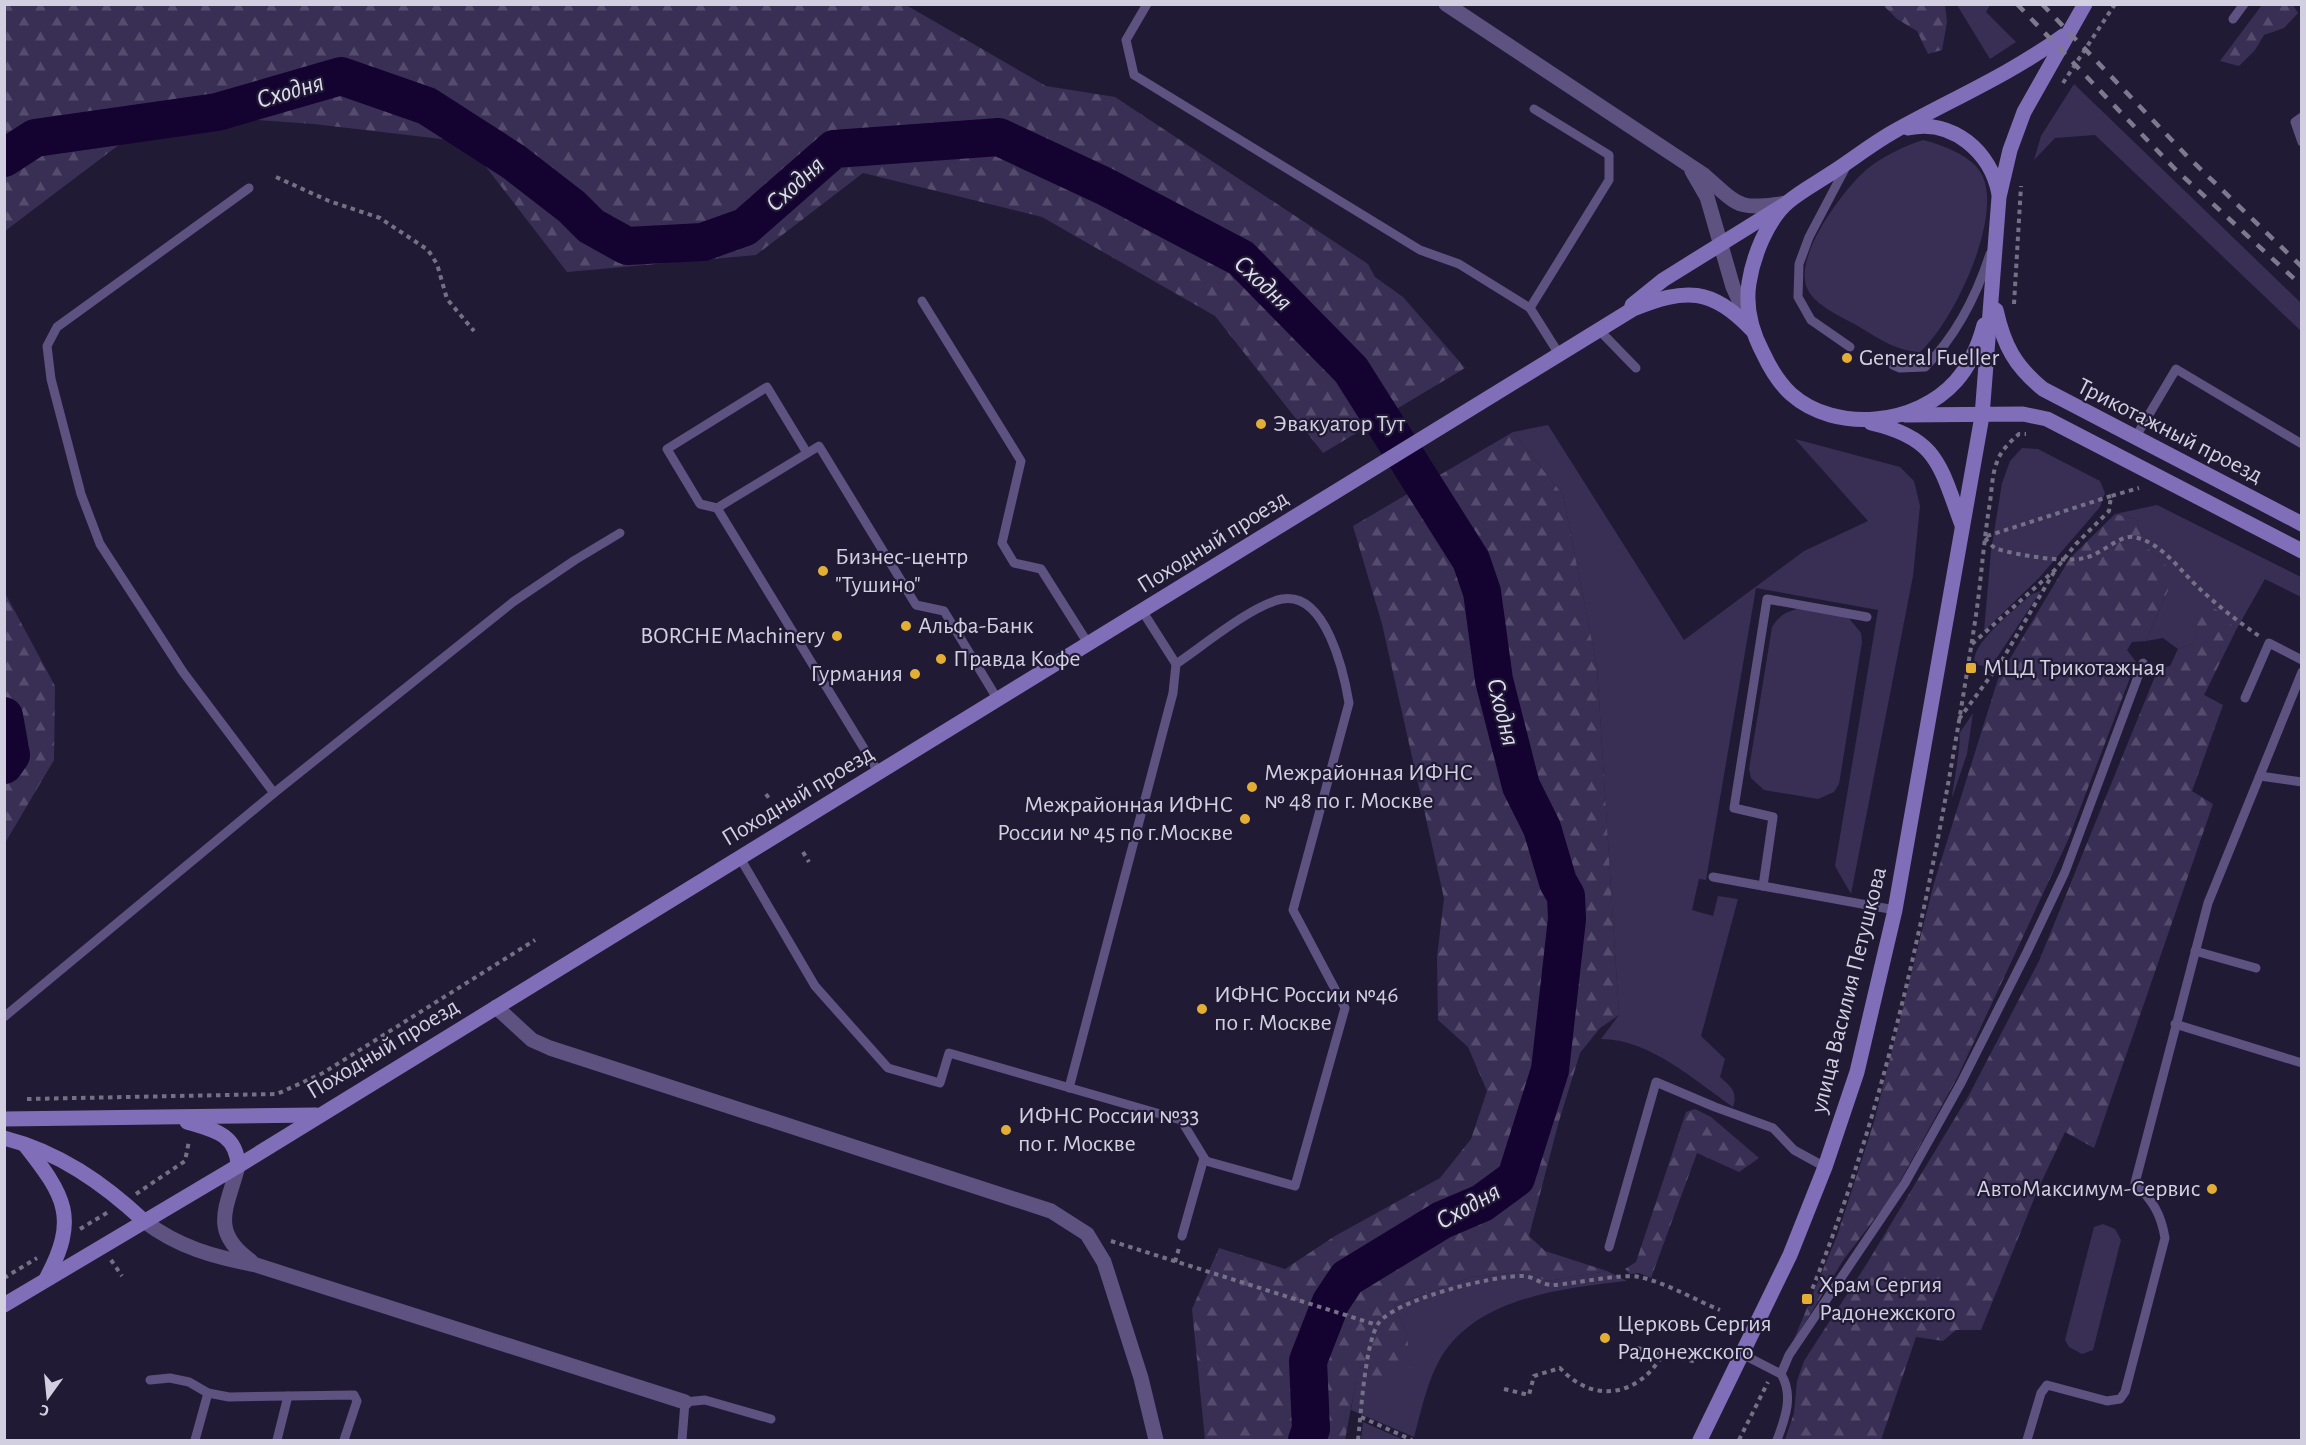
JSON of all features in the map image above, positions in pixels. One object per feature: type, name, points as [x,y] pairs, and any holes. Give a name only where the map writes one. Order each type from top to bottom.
[{"type":"main road","points":[[1856,420],[1875,420],[1896,415],[1930,401],[1956,381],[1980,339],[1992,296],[1999,197],[2010,150],[2024,112],[2085,4]]},
{"type":"main road","name":"Походный проезд","points":[[1606,325],[1655,285],[1787,203],[1896,131],[2022,65],[2066,34]]},
{"type":"main road","points":[[1896,131],[1933,127],[1954,134],[1972,145],[1988,162],[1995,176],[1999,197]]},
{"type":"main road","points":[[1752,330],[1749,284],[1765,234],[1787,203]]},
{"type":"main road","name":"Походный проезд","points":[[4,1305],[238,1167],[319,1115],[1143,612],[1633,309],[1663,297],[1683,295],[1721,301],[1735,311],[1752,330]]},
{"type":"main road","name":"улица Василия Петушкова","points":[[1700,1440],[1744,1355],[1790,1255],[1825,1167],[1857,1072],[1895,910],[1982,416],[1992,296]]},
{"type":"main road","name":"Трикотажный проезд","points":[[1992,296],[2005,342],[2021,371],[2067,403],[2301,524]]},
{"type":"main road","name":"улица Василия Петушкова","points":[[1752,330],[1774,375],[1792,395],[1811,406],[1888,427],[1918,440],[1932,454],[1944,476],[1962,526]]},
{"type":"main road","name":"Трикотажный проезд","points":[[1896,415],[2023,414],[2047,419],[2301,551]]},
{"type":"main road","points":[[4,1119],[319,1115]]},
{"type":"main road","points":[[170,1118],[219,1132],[232,1142],[238,1153],[238,1167]]},
{"type":"main road","points":[[4,1138],[23,1143],[67,1162],[101,1183],[144,1221]]},
{"type":"main road","points":[[23,1143],[50,1176],[66,1217],[65,1236],[46,1279]]},
{"type":"street","points":[[1446,4],[1704,175],[1731,201],[1743,206],[1759,207],[1787,203]]},
{"type":"street","points":[[1689,166],[1707,197],[1722,242],[1733,287],[1752,330]]},
{"type":"street","points":[[496,1007],[532,1040],[550,1048],[1051,1211],[1087,1234],[1104,1262],[1141,1377],[1156,1440]]},
{"type":"street","points":[[238,1167],[224,1206],[223,1219],[230,1242],[237,1251],[256,1265]]},
{"type":"street","points":[[144,1221],[164,1236],[189,1248],[256,1265],[685,1402]]},
{"type":"lane","points":[[1147,4],[1126,40],[1134,75],[1420,250],[1459,264],[1530,308],[1559,354]]},
{"type":"lane","points":[[2234,19],[2244,4]]},
{"type":"lane","points":[[1530,308],[1609,180],[1609,155],[1534,110]]},
{"type":"lane","points":[[2301,117],[2295,122],[2301,142]]},
{"type":"lane","points":[[1849,161],[1809,237],[1799,264],[1798,297],[1811,320],[1850,347]]},
{"type":"lane","points":[[249,188],[57,327],[46,346],[64,435],[84,504],[100,544],[183,672],[274,793]]},
{"type":"lane","points":[[1893,365],[1900,368],[1925,368],[1943,349],[1968,311],[1997,232]]},
{"type":"lane","points":[[922,301],[1020,461],[1002,543],[1014,563],[1041,569],[1089,645]]},
{"type":"lane","points":[[1606,325],[1636,368]]},
{"type":"lane","points":[[2135,438],[2176,369],[2301,444]]},
{"type":"lane","points":[[807,453],[767,387],[667,449],[700,504],[717,508],[819,446],[916,605],[944,611],[998,700]]},
{"type":"lane","points":[[717,508],[879,773]]},
{"type":"lane","points":[[4,1017],[274,793],[513,602],[620,533]]},
{"type":"lane","points":[[740,858],[814,986],[888,1068],[940,1083],[949,1053],[1181,1120],[1206,1161],[1295,1186],[1344,1008],[1293,910],[1349,703],[1345,680],[1325,623],[1304,604],[1285,598],[1261,606],[1176,664]]},
{"type":"lane","points":[[1762,886],[1773,817],[1734,808],[1767,599],[1867,617]]},
{"type":"lane","points":[[1069,1088],[1173,693],[1176,664],[1143,612]]},
{"type":"lane","points":[[2244,698],[2269,643],[2301,660]]},
{"type":"lane","points":[[1781,1374],[1789,1355],[1905,1183],[2022,963],[2092,805],[2143,663]]},
{"type":"lane","points":[[2027,1440],[2041,1393],[2047,1385],[2107,1401],[2120,1399],[2125,1392],[2165,1238],[2162,1218],[2154,1202],[2135,1183],[2208,903],[2301,672]]},
{"type":"lane","points":[[2260,776],[2301,782]]},
{"type":"lane","points":[[1713,877],[1895,910]]},
{"type":"lane","points":[[2195,951],[2256,968]]},
{"type":"lane","points":[[2175,1024],[2301,1063]]},
{"type":"lane","points":[[1609,1247],[1656,1082],[1727,1112],[1773,1128],[1794,1150],[1825,1167]]},
{"type":"lane","points":[[1182,1236],[1204,1158]]},
{"type":"lane","points":[[1744,1355],[1781,1374],[1788,1392],[1785,1418],[1777,1440]]},
{"type":"lane","points":[[150,1380],[170,1378],[189,1382],[208,1393],[229,1397],[354,1395],[357,1401],[345,1440]]},
{"type":"lane","points":[[195,1440],[208,1393]]},
{"type":"lane","points":[[277,1440],[288,1396]]},
{"type":"lane","points":[[682,1440],[685,1402],[705,1400],[771,1419]]},
{"type":"path","points":[[2062,84],[2115,4]]},
{"type":"path","points":[[276,177],[329,201],[380,218],[428,250],[437,264],[447,299],[474,331]]},
{"type":"path","points":[[2015,312],[2013,302],[2022,178]]},
{"type":"path","points":[[2139,488],[1984,537],[1995,549],[2063,559],[2083,559],[2108,550],[2119,539],[2130,536],[2144,539],[2160,550],[2202,591],[2269,643]]},
{"type":"path","points":[[1958,719],[2001,662],[2033,613],[2063,559],[2109,512],[2111,496]]},
{"type":"path","points":[[1971,644],[2056,569]]},
{"type":"path","points":[[766,794],[770,800]]},
{"type":"path","points":[[803,852],[809,862]]},
{"type":"path","points":[[21,1100],[277,1094],[323,1073],[535,940]]},
{"type":"path","points":[[88,1225],[91,1230]]},
{"type":"path","points":[[1087,1234],[1377,1325]]},
{"type":"path","points":[[110,1259],[122,1276]]},
{"type":"path","points":[[1358,1440],[1365,1375],[1377,1325],[1386,1313],[1408,1304],[1473,1282],[1525,1276],[1550,1285],[1638,1276],[1720,1310]]},
{"type":"path","points":[[1637,1348],[1697,1362]]},
{"type":"path","points":[[1504,1389],[1529,1395],[1534,1376],[1560,1368],[1585,1387],[1607,1391],[1618,1390],[1640,1381],[1657,1364],[1663,1354]]},
{"type":"path","points":[[1361,1417],[1412,1440]]},
{"type":"green space","points":[[5,4],[906,5],[1046,86],[1115,97],[1368,264],[1375,277],[1403,297],[1465,368],[1323,453],[1215,316],[1042,217],[863,173],[756,255],[567,272],[467,142],[314,124],[161,113],[5,231]]},
{"type":"green space","points":[[1883,5],[1945,5],[1947,22],[1942,50],[1928,54],[1917,31],[1897,19]]},
{"type":"green space","points":[[1957,5],[1990,5],[1986,12],[2016,42],[1990,59]]},
{"type":"green space","points":[[2262,5],[2293,5],[2298,13],[2284,28],[2264,35],[2255,50],[2239,66],[2220,61]]},
{"type":"green space","points":[[2074,84],[2301,303],[2301,331],[2095,135],[2055,138],[2034,160],[2041,136]]},
{"type":"green space","points":[[1923,140],[1947,148],[1970,161],[1981,173],[1987,192],[1986,215],[1981,240],[1972,267],[1947,318],[1920,352],[1888,343],[1830,310],[1811,294],[1807,288],[1805,275],[1807,259],[1823,224],[1857,179],[1886,156]]},
{"type":"green space","points":[[1548,425],[1684,640],[1804,551],[1868,521],[1795,439],[1900,467],[1914,481],[1920,506],[1913,576],[1851,894],[1835,866],[1878,610],[1756,588],[1706,880],[1699,879],[1692,910],[1713,916],[1718,896],[1738,899],[1701,1036],[1725,1059],[1720,1077],[1734,1093],[1733,1107],[1671,1063],[1654,1054],[1637,1046],[1601,1039],[1619,1015],[1597,667],[1563,495],[1513,432]]},
{"type":"green space","points":[[1513,432],[1563,495],[1597,667],[1619,1015],[1600,1028],[1580,1053],[1559,1121],[1529,1236],[1545,1251],[1607,1271],[1548,1281],[1520,1272],[1471,1277],[1394,1305],[1407,1334],[1410,1367],[1385,1387],[1356,1381],[1345,1440],[1205,1440],[1192,1309],[1219,1248],[1285,1269],[1335,1236],[1440,1178],[1471,1139],[1487,1091],[1468,1047],[1438,1020],[1437,957],[1444,898],[1382,624],[1353,526]]},
{"type":"green space","points":[[2022,448],[2038,449],[2100,481],[2105,493],[2100,507],[2038,579],[1984,631],[1991,551],[2002,483],[2010,461]]},
{"type":"green space","points":[[2157,505],[2301,577],[2301,597],[2265,579],[2236,630],[2219,612],[2196,630],[2193,644],[2178,649],[2163,638],[2146,641],[2168,591],[2159,557],[2143,545],[2137,519],[2115,514]]},
{"type":"green space","points":[[2115,514],[2137,519],[2143,545],[2159,557],[2169,570],[2168,591],[2146,641],[2132,642],[2127,650],[2136,662],[2068,840],[1958,1076],[1892,1196],[1844,1259],[1792,1344],[1837,1236],[1874,1122],[1934,883],[1998,679],[2070,558]]},
{"type":"green space","points":[[2041,591],[1994,662],[1987,667],[1975,664],[1975,656],[1986,637],[2032,594]]},
{"type":"green space","points":[[5,593],[55,686],[54,760],[5,843]]},
{"type":"green space","points":[[2206,604],[2219,611],[2236,630],[2204,695],[2223,705],[2192,791],[2213,804],[2094,1148],[2065,1132],[2038,1189],[1981,1330],[1956,1330],[1943,1341],[1916,1337],[1881,1440],[1785,1440],[1794,1413],[1797,1381],[1804,1361],[1866,1265],[1969,1095],[2039,961],[2158,669],[2170,666],[2178,649],[2193,644],[2199,609]]},
{"type":"green space","points":[[1798,609],[1848,617],[1861,633],[1862,642],[1839,784],[1834,792],[1818,799],[1764,790],[1751,778],[1749,769],[1772,627],[1783,615]]},
{"type":"green space","points":[[1973,713],[1967,754],[1952,798],[1959,734]]},
{"type":"green space","points":[[1695,1109],[1711,1117],[1759,1158],[1739,1172],[1697,1153],[1651,1278],[1639,1273],[1630,1274],[1625,1269],[1636,1262],[1686,1112]]},
{"type":"green space","points":[[2103,1224],[2115,1229],[2121,1240],[2093,1350],[2082,1354],[2069,1347],[2065,1340],[2094,1227]]},
{"type":"green space","points":[[1607,1271],[1627,1281],[1576,1287],[1523,1299],[1498,1309],[1476,1322],[1456,1338],[1440,1359],[1431,1377],[1414,1437],[1351,1410],[1356,1380],[1407,1334],[1394,1305],[1471,1277],[1520,1272],[1548,1281]]},
{"type":"green space","points":[[1363,1422],[1404,1440],[1361,1440]]},
{"type":"waterway","name":"Сходня","points":[[4,158],[35,138],[217,112],[341,76],[427,106],[514,162],[572,207],[591,226],[627,246],[703,242],[745,227],[834,149],[999,137],[1104,186],[1241,258],[1351,370],[1471,560],[1482,592],[1494,680],[1521,786],[1542,828],[1558,882],[1566,896],[1567,919],[1550,1070],[1516,1178],[1482,1203],[1442,1220],[1347,1278],[1331,1302],[1308,1361],[1311,1429],[1307,1440]]},
{"type":"waterway","name":"Сходня","points":[[4,716],[11,755],[4,765]]},
{"type":"railway","points":[[2017,4],[2175,169],[2302,286]]},
{"type":"railway","points":[[2042,4],[2187,156],[2302,267]]},
{"type":"place","name":"General Fueller","points":[[1847,358]]},
{"type":"place","name":"Эвакуатор Тут","points":[[1261,424]]},
{"type":"place","name":"Бизнес-центр \"Тушино\"","points":[[823,571]]},
{"type":"place","name":"Альфа-Банк","points":[[906,626]]},
{"type":"place","name":"BORCHE Machinery","points":[[837,636]]},
{"type":"place","name":"Правда Кофе","points":[[941,659]]},
{"type":"place","name":"МЦД Трикотажная","points":[[1971,668]]},
{"type":"place","name":"Гурмания","points":[[915,674]]},
{"type":"place","name":"Межрайонная ИФНС № 48 по г. Москве","points":[[1252,787]]},
{"type":"place","name":"Межрайонная ИФНС России № 45 по г.Москве","points":[[1245,819]]},
{"type":"place","name":"ИФНС России №46 по г. Москве","points":[[1202,1009]]},
{"type":"place","name":"ИФНС России №33 по г. Москве","points":[[1006,1130]]},
{"type":"place","name":"АвтоМаксимум-Сервиc","points":[[2212,1189]]},
{"type":"place","name":"Храм Сергия Радонежского","points":[[1807,1299]]},
{"type":"place","name":"Церковь Сергия Радонежского","points":[[1605,1338]]}]
